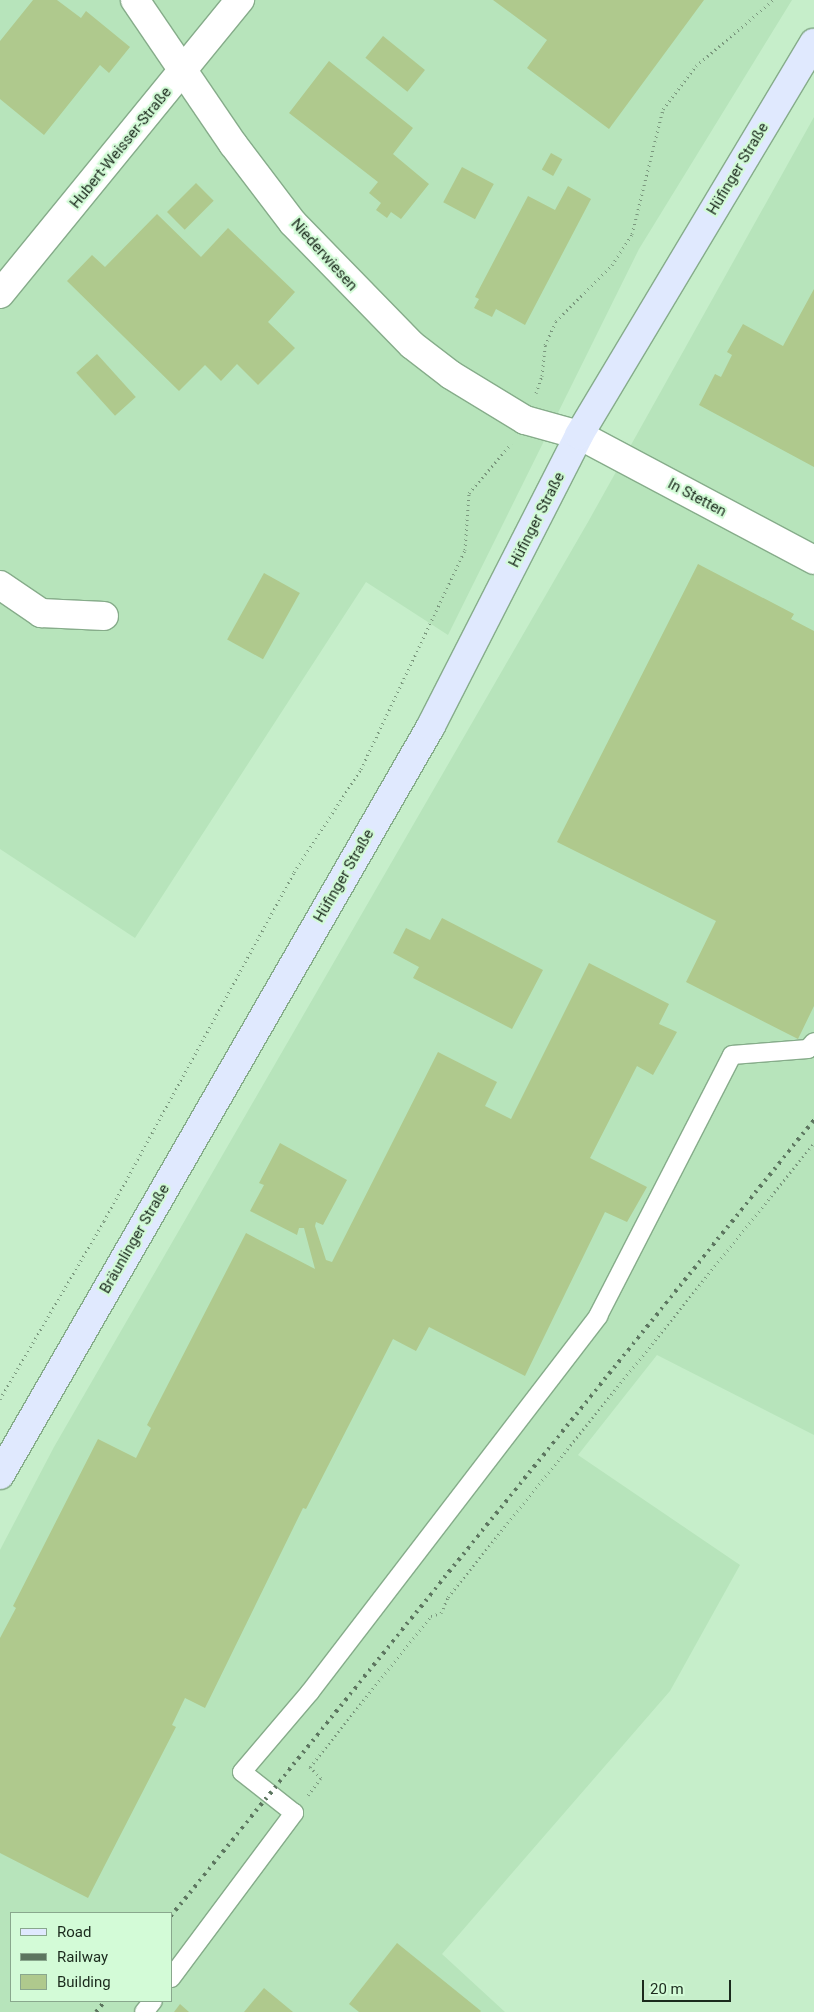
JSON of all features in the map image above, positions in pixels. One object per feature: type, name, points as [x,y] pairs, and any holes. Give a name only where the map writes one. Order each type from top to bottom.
[{"type":"main road","name":"Hüfinger Straße","points":[[270,1003],[431,726],[579,435],[814,42]]},
{"type":"main road","name":"Bräunlinger Straße","points":[[0,1475],[270,1003]]},
{"type":"street","name":"Niederwiesen","points":[[135,0],[185,70],[233,144],[293,223],[370,305],[451,375],[525,420],[579,435]]},
{"type":"street","name":"Hubert-Weisser-Straße","points":[[0,294],[185,70],[240,0]]},
{"type":"street","name":"In Stetten","points":[[579,435],[814,560]]},
{"type":"street","points":[[0,585],[41,613],[104,616]]},
{"type":"lane","points":[[172,1977],[294,1813],[242,1772],[310,1692],[598,1316],[732,1055],[808,1049],[814,1042]]},
{"type":"lane","points":[[144,2012],[152,2002]]},
{"type":"path","points":[[0,1399],[123,1186],[294,872],[361,769],[465,550],[469,493],[504,457],[525,420],[542,376],[545,344],[556,321],[612,265],[632,234],[663,109],[696,66],[773,0]]},
{"type":"path","points":[[294,1813],[322,1778],[310,1767],[430,1616],[441,1613],[448,1597],[814,1143]]},
{"type":"shaded area","points":[[0,0],[792,0],[639,249],[448,635],[366,582],[135,938],[0,849]]},
{"type":"shaded area","points":[[814,117],[814,1435],[657,1355],[578,1455],[740,1565],[670,1691],[442,1954],[505,2012],[0,2012],[0,1550],[54,1447],[588,522]]},
{"type":"building","points":[[33,0],[57,0],[81,18],[86,11],[130,47],[109,73],[100,65],[44,135],[0,99],[0,41]]},
{"type":"building","points":[[493,0],[704,0],[609,129],[527,68],[547,40]]},
{"type":"building","points":[[383,36],[425,70],[407,92],[365,58]]},
{"type":"building","points":[[329,61],[413,128],[393,154],[429,184],[401,219],[391,212],[387,218],[376,210],[381,203],[369,193],[378,182],[289,113]]},
{"type":"building","points":[[551,153],[562,159],[553,176],[542,170]]},
{"type":"building","points":[[462,167],[494,184],[475,219],[443,202]]},
{"type":"building","points":[[196,183],[214,201],[185,230],[167,212]]},
{"type":"building","points":[[568,186],[591,199],[525,325],[496,309],[492,317],[474,308],[479,299],[475,297],[528,196],[555,210]]},
{"type":"building","points":[[157,214],[201,257],[228,228],[295,292],[268,322],[295,348],[258,385],[237,364],[221,381],[205,365],[179,391],[67,281],[92,255],[105,267]]},
{"type":"building","points":[[814,289],[814,467],[699,405],[715,374],[721,377],[732,355],[727,352],[743,324],[783,346]]},
{"type":"building","points":[[97,354],[136,397],[115,416],[76,373]]},
{"type":"building","points":[[698,564],[794,614],[791,619],[814,631],[814,1006],[798,1039],[686,982],[716,921],[557,842]]},
{"type":"building","points":[[264,573],[300,593],[263,659],[227,639]]},
{"type":"building","points":[[442,918],[543,970],[512,1029],[413,978],[419,967],[393,953],[406,928],[430,940]]},
{"type":"building","points":[[589,963],[669,1004],[659,1024],[677,1032],[653,1075],[637,1066],[590,1158],[647,1187],[627,1222],[605,1212],[525,1376],[429,1327],[416,1351],[393,1339],[306,1509],[303,1508],[205,1708],[185,1698],[172,1725],[176,1727],[88,1898],[0,1853],[0,1638],[16,1608],[13,1606],[98,1439],[136,1458],[151,1428],[147,1425],[246,1233],[315,1269],[304,1228],[299,1228],[297,1235],[250,1211],[264,1185],[259,1183],[280,1143],[347,1180],[323,1225],[316,1222],[315,1226],[326,1260],[332,1262],[438,1052],[497,1082],[485,1106],[511,1119]]},
{"type":"building","points":[[397,1943],[481,2011],[359,2012],[349,2004]]},
{"type":"building","points":[[264,1988],[293,2012],[244,2012]]},
{"type":"building","points":[[180,2004],[189,2012],[174,2012]]},
{"type":"railway","points":[[172,1915],[814,1120]]},
{"type":"railway","points":[[96,2012],[104,2002]]}]
